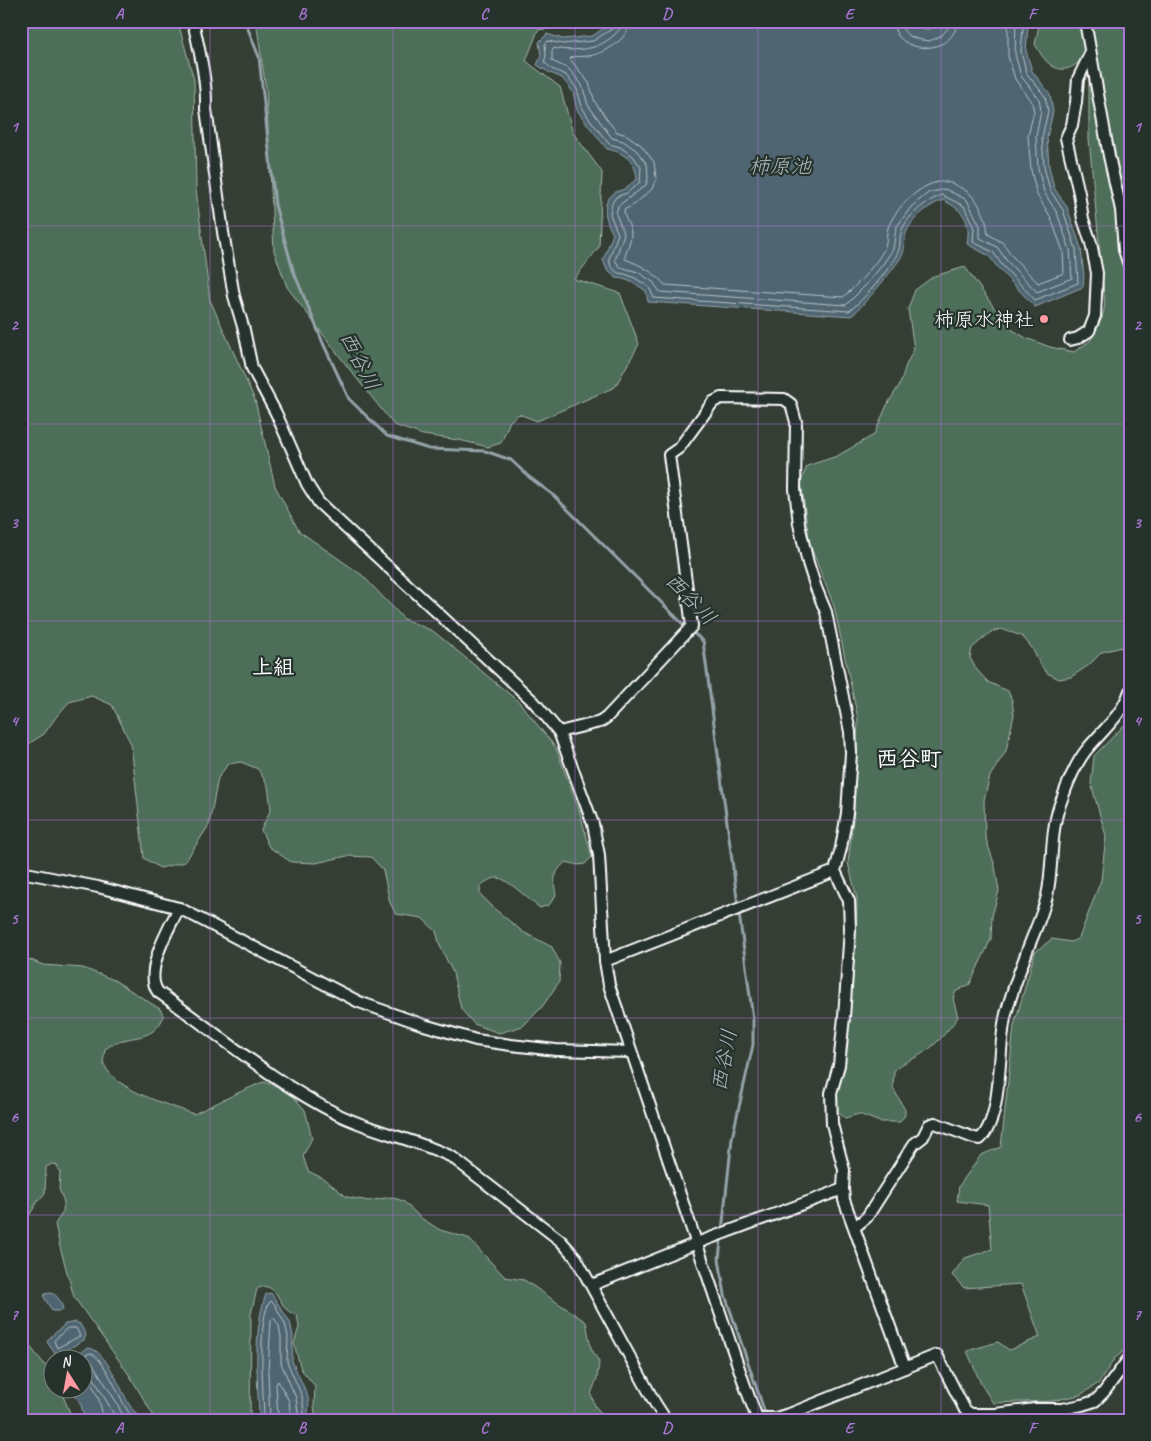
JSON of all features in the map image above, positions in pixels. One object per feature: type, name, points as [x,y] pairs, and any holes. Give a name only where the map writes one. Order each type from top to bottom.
[{"type":"street","points":[[193,21],[204,69],[206,109],[223,232],[234,296],[252,368],[276,413],[307,484],[319,503],[534,702],[558,732],[592,824],[599,856],[605,961],[609,985],[756,1419],[776,1419],[937,1356],[965,1410],[971,1414],[996,1414],[1034,1409],[1062,1410],[1095,1401],[1114,1380],[1130,1357]]},
{"type":"street","points":[[1085,21],[1120,210],[1124,250],[1130,268]]},
{"type":"street","points":[[1070,340],[1078,338],[1089,331],[1095,316],[1097,273],[1091,243],[1083,219],[1066,138],[1072,124],[1078,79],[1090,54]]},
{"type":"street","points":[[558,732],[600,722],[607,717],[690,629],[669,455],[679,448],[713,402],[721,398],[784,399],[791,404],[796,422],[795,489],[799,524],[808,564],[826,612],[850,732],[851,753],[847,813],[835,871],[849,900],[850,929],[839,1065],[831,1093],[832,1124],[844,1170],[844,1200],[905,1368]]},
{"type":"street","points":[[855,1228],[867,1217],[914,1144],[923,1137],[929,1125],[935,1122],[980,1139],[985,1134],[995,1105],[1002,1028],[1048,893],[1052,843],[1061,800],[1087,750],[1115,718],[1125,704],[1130,690]]},
{"type":"street","points":[[605,961],[726,912],[835,871]]},
{"type":"street","points":[[21,872],[98,887],[179,908],[358,1002],[424,1026],[476,1040],[511,1045],[556,1050],[631,1052]]},
{"type":"street","points":[[179,908],[155,964],[153,981],[154,987],[158,992],[297,1091],[339,1115],[452,1156],[561,1241],[576,1258],[592,1285],[666,1420]]},
{"type":"street","points":[[592,1285],[697,1243],[843,1189]]},
{"type":"green space","points":[[21,21],[176,21],[194,80],[196,190],[210,300],[255,400],[275,486],[299,531],[362,575],[404,619],[433,631],[519,702],[556,748],[580,813],[592,857],[585,864],[578,865],[566,862],[562,865],[555,876],[556,895],[549,905],[540,908],[502,879],[493,879],[480,886],[480,894],[497,911],[523,932],[552,947],[560,963],[559,982],[542,1007],[523,1026],[499,1033],[474,1024],[461,1009],[453,973],[440,946],[436,931],[422,918],[396,914],[390,903],[383,870],[371,857],[347,856],[316,863],[291,862],[269,847],[261,830],[271,809],[268,786],[258,769],[241,762],[228,764],[218,778],[209,825],[185,862],[160,868],[144,858],[131,744],[112,705],[92,696],[69,702],[44,734],[21,749]]},
{"type":"green space","points":[[256,21],[592,21],[590,23],[538,30],[526,61],[560,87],[573,133],[602,172],[599,247],[574,279],[620,293],[639,344],[615,387],[537,421],[519,414],[510,421],[501,443],[488,447],[459,440],[423,435],[394,425],[287,287],[274,251],[266,89]]},
{"type":"green space","points":[[1040,21],[1130,21],[1130,645],[1102,652],[1089,665],[1071,677],[1059,679],[1047,673],[1032,648],[1022,636],[1001,629],[991,632],[972,648],[970,658],[977,670],[988,682],[1008,691],[1012,700],[1014,715],[1006,751],[990,776],[984,800],[985,836],[995,866],[999,891],[992,916],[991,939],[970,984],[955,992],[953,999],[958,1017],[935,1044],[894,1071],[893,1088],[905,1110],[905,1115],[900,1122],[880,1122],[859,1114],[845,1118],[837,1111],[835,1102],[845,1053],[856,940],[857,898],[848,863],[854,811],[858,719],[834,606],[810,545],[801,482],[807,466],[837,456],[874,435],[887,405],[900,384],[914,349],[908,309],[915,290],[934,276],[965,267],[1008,327],[1026,338],[1050,347],[1074,352],[1090,341],[1102,318],[1105,305],[1089,139],[1089,65],[1078,63],[1064,69],[1058,69],[1047,62],[1035,44]]},
{"type":"green space","points":[[1130,719],[1130,1346],[1115,1358],[1099,1383],[1080,1395],[1052,1401],[993,1403],[981,1384],[967,1351],[998,1342],[1009,1350],[1040,1337],[1021,1284],[964,1288],[952,1275],[965,1258],[992,1249],[988,1205],[957,1201],[959,1186],[981,1155],[1001,1147],[1014,1026],[1035,952],[1052,939],[1071,942],[1079,938],[1101,880],[1106,836],[1091,784],[1094,756]]},
{"type":"green space","points":[[21,956],[43,965],[83,968],[114,980],[160,1009],[164,1016],[156,1029],[146,1035],[112,1044],[105,1049],[104,1064],[119,1082],[157,1101],[194,1114],[263,1082],[287,1089],[305,1110],[312,1138],[303,1156],[308,1171],[324,1179],[347,1197],[369,1201],[391,1197],[403,1201],[421,1218],[440,1230],[468,1238],[505,1277],[524,1280],[586,1322],[591,1348],[599,1362],[597,1378],[591,1394],[595,1406],[601,1413],[601,1420],[316,1420],[314,1406],[315,1386],[301,1369],[294,1344],[299,1327],[297,1315],[286,1309],[271,1289],[263,1287],[257,1289],[251,1314],[250,1420],[156,1420],[130,1376],[74,1297],[55,1224],[63,1212],[64,1202],[59,1189],[60,1173],[57,1165],[52,1164],[46,1167],[45,1193],[21,1229]]},
{"type":"green space","points":[[21,1335],[42,1361],[42,1398],[64,1398],[73,1420],[21,1420]]},
{"type":"water","name":"柿原池","points":[[615,21],[911,21],[915,26],[928,30],[942,21],[1026,21],[1028,26],[1026,51],[1032,71],[1050,94],[1053,112],[1047,137],[1049,166],[1054,188],[1067,207],[1081,248],[1084,276],[1083,287],[1035,307],[989,256],[967,244],[967,222],[961,212],[943,200],[926,209],[908,228],[902,256],[852,316],[648,302],[646,291],[632,282],[616,278],[607,270],[603,260],[613,234],[606,219],[605,208],[609,198],[614,193],[624,189],[637,179],[634,167],[628,158],[618,152],[607,149],[577,110],[573,92],[562,78],[537,65],[541,56],[539,42],[547,34],[563,39],[592,36]]},
{"type":"water","points":[[50,1293],[57,1297],[63,1309],[52,1311],[44,1297],[45,1294]]},
{"type":"water","points":[[271,1293],[290,1322],[293,1336],[292,1361],[307,1394],[310,1420],[259,1420],[257,1340],[266,1294]]},
{"type":"water","points":[[76,1322],[80,1324],[86,1335],[84,1340],[70,1348],[51,1348],[47,1342],[65,1324]]},
{"type":"water","points":[[92,1349],[101,1355],[107,1363],[131,1408],[144,1420],[85,1420],[77,1398],[92,1398]]},
{"type":"waterway","name":"西谷川","points":[[245,21],[259,57],[275,205],[293,270],[323,343],[349,399],[387,436],[429,449],[485,451],[511,460],[529,477],[552,494],[685,626],[703,641],[753,1019],[753,1045],[732,1138],[719,1259],[725,1295],[764,1410]]},
{"type":"place","name":"柿原水神社","points":[[1044,319]]},
{"type":"district","name":"上組","points":[[273,667]]},
{"type":"district","name":"西谷町","points":[[909,759]]}]
